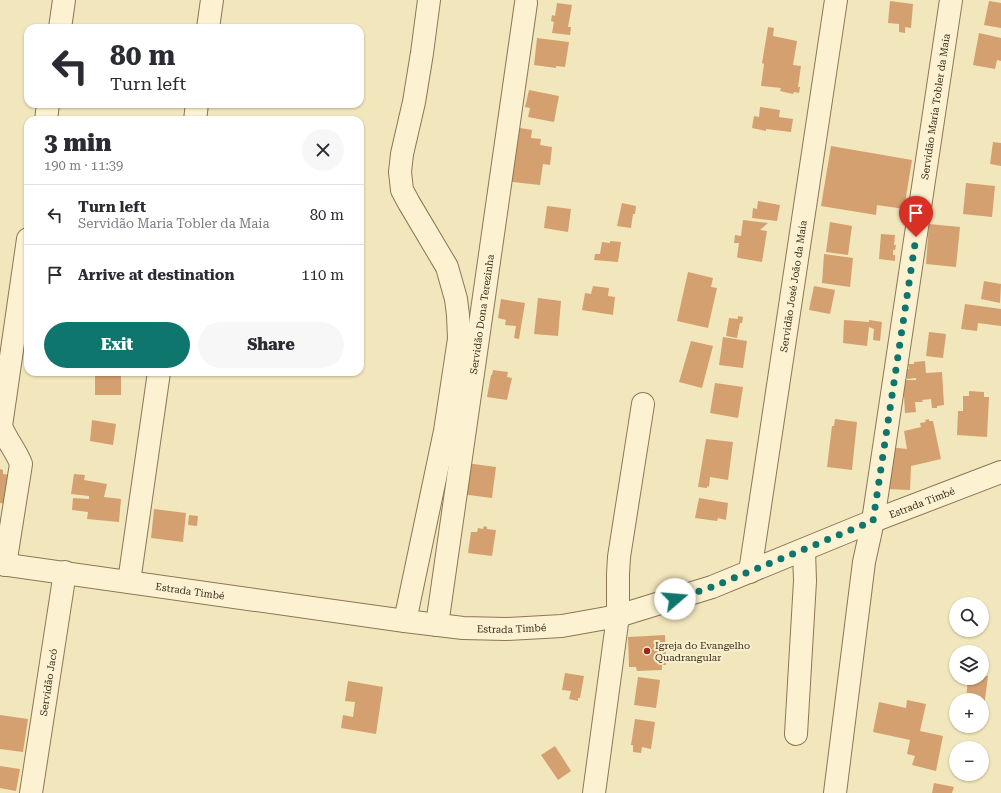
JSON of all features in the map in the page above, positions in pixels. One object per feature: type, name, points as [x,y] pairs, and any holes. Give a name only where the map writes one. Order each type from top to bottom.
[{"type":"street","points":[[61,24],[64,0]]},
{"type":"street","points":[[209,24],[212,0]]},
{"type":"street","points":[[405,621],[445,431],[459,339],[456,299],[447,267],[402,190],[400,172],[402,154],[414,102],[429,0]]},
{"type":"street","name":"Servidão José João da Maia","points":[[750,572],[836,0]]},
{"type":"street","name":"Servidão Maria Tobler da Maia","points":[[835,793],[864,562],[873,521],[951,0]]},
{"type":"street","name":"Servidão Dona Terezinha","points":[[436,625],[526,3]]},
{"type":"street","points":[[3,564],[21,464],[4,435],[1,426],[24,267]]},
{"type":"street","points":[[129,582],[158,376]]},
{"type":"street","points":[[594,793],[618,616],[619,557],[643,404]]},
{"type":"street","name":"Estrada Timbé","points":[[3,564],[463,628],[506,629],[562,626],[618,616],[712,587],[873,521],[1001,472]]},
{"type":"street","points":[[796,734],[805,581],[804,550]]},
{"type":"street","name":"Servidão Jacó","points":[[31,793],[65,572]]},
{"type":"building","points":[[890,1],[913,4],[911,28],[905,27],[905,33],[899,32],[899,24],[888,23]]},
{"type":"building","points":[[989,1],[1001,3],[1001,28],[984,25]]},
{"type":"building","points":[[557,3],[572,5],[568,27],[571,27],[570,35],[552,33],[554,22],[551,21],[552,15],[555,16]]},
{"type":"building","points":[[768,27],[774,28],[773,36],[797,41],[793,65],[801,66],[798,87],[800,87],[799,93],[794,92],[793,94],[780,91],[781,88],[761,86],[764,64],[762,63]]},
{"type":"building","points":[[979,33],[1001,38],[1001,61],[997,60],[995,69],[973,65]]},
{"type":"building","points":[[537,38],[569,42],[565,67],[556,66],[556,68],[534,65]]},
{"type":"building","points":[[529,90],[559,96],[554,122],[528,117],[530,108],[525,107]]},
{"type":"building","points":[[760,107],[780,110],[779,117],[793,119],[791,132],[766,129],[766,131],[752,128],[754,116],[759,117]]},
{"type":"building","points":[[514,127],[532,130],[531,138],[541,139],[540,145],[552,147],[550,165],[543,164],[540,185],[503,181]]},
{"type":"building","points":[[993,142],[1001,143],[1001,166],[990,164]]},
{"type":"building","points":[[831,146],[912,160],[904,209],[877,205],[876,215],[821,206]]},
{"type":"building","points":[[966,183],[995,186],[992,217],[963,214]]},
{"type":"building","points":[[758,201],[780,205],[777,221],[752,218],[753,208],[757,209]]},
{"type":"building","points":[[622,203],[636,206],[631,228],[617,226]]},
{"type":"building","points":[[547,206],[571,209],[568,232],[544,228]]},
{"type":"building","points":[[743,220],[768,223],[760,230],[767,231],[762,262],[737,257],[739,243],[734,243],[735,235],[741,236]]},
{"type":"building","points":[[830,222],[852,226],[848,255],[826,252]]},
{"type":"building","points":[[929,224],[960,227],[956,267],[926,264]]},
{"type":"building","points":[[881,234],[895,235],[894,245],[896,245],[895,250],[893,250],[893,255],[895,255],[895,261],[879,259]]},
{"type":"building","points":[[610,241],[621,242],[618,262],[594,260],[595,254],[600,254],[602,242],[610,243]]},
{"type":"building","points":[[824,254],[853,258],[850,287],[822,283]]},
{"type":"building","points":[[688,272],[713,278],[711,287],[717,288],[708,328],[677,321]]},
{"type":"building","points":[[984,281],[1001,284],[1000,303],[981,299]]},
{"type":"building","points":[[593,286],[609,288],[608,296],[615,297],[613,315],[582,310],[585,293],[591,294]]},
{"type":"building","points":[[814,286],[835,290],[830,314],[809,310]]},
{"type":"building","points":[[538,298],[561,301],[558,336],[534,334]]},
{"type":"building","points":[[501,299],[525,303],[519,339],[514,338],[516,326],[505,325],[506,320],[498,318]]},
{"type":"building","points":[[965,304],[1001,309],[1001,326],[978,323],[977,331],[961,329]]},
{"type":"building","points":[[738,316],[743,317],[742,323],[740,323],[737,338],[726,336],[729,318],[738,319]]},
{"type":"building","points":[[844,320],[869,322],[869,320],[882,322],[880,341],[873,340],[874,329],[869,327],[867,346],[843,343]]},
{"type":"building","points":[[929,332],[946,334],[943,358],[926,356]]},
{"type":"building","points":[[723,337],[747,341],[743,368],[719,365]]},
{"type":"building","points":[[691,341],[713,346],[702,388],[679,382]]},
{"type":"building","points":[[925,361],[926,373],[942,372],[944,405],[937,406],[937,408],[932,408],[931,399],[922,400],[923,402],[915,402],[916,412],[905,413],[903,380],[916,380],[916,378],[907,379],[906,369],[909,369],[908,364]]},
{"type":"building","points":[[493,370],[508,372],[507,377],[512,378],[507,400],[487,397]]},
{"type":"building","points":[[95,376],[121,376],[121,395],[95,395]]},
{"type":"building","points":[[715,383],[743,387],[738,418],[710,413]]},
{"type":"building","points":[[969,391],[984,392],[984,397],[989,397],[987,437],[957,435],[958,411],[963,411],[963,396],[969,396]]},
{"type":"building","points":[[835,419],[857,422],[852,470],[827,467],[832,426],[834,426]]},
{"type":"building","points":[[929,419],[929,421],[933,421],[941,459],[911,466],[910,490],[887,489],[889,447],[907,449],[904,431],[921,427],[920,423],[926,422],[925,420]]},
{"type":"building","points":[[92,420],[116,424],[113,445],[90,441]]},
{"type":"building","points":[[706,439],[733,442],[728,480],[710,477],[709,487],[707,486],[707,488],[698,487]]},
{"type":"building","points":[[466,463],[496,467],[492,498],[461,494]]},
{"type":"building","points":[[0,469],[3,470],[3,474],[11,475],[5,504],[0,503]]},
{"type":"building","points":[[74,474],[85,475],[84,480],[107,484],[104,497],[121,499],[119,522],[87,519],[88,512],[72,510],[73,498],[89,499],[89,496],[71,494]]},
{"type":"building","points":[[699,498],[728,503],[726,520],[718,518],[717,521],[695,518]]},
{"type":"building","points":[[154,509],[186,513],[183,542],[151,538]]},
{"type":"building","points":[[189,515],[198,516],[197,526],[188,525]]},
{"type":"building","points":[[484,526],[487,527],[487,529],[496,530],[492,556],[468,553],[471,532],[477,532],[478,528],[483,529]]},
{"type":"building","name":"Igreja do Evangelho Quadrangular","points":[[665,635],[666,665],[662,665],[662,670],[637,671],[636,667],[629,667],[628,637]]},
{"type":"building","points":[[565,673],[584,676],[580,698],[578,698],[578,701],[569,699],[571,691],[562,690]]},
{"type":"building","points":[[638,677],[660,680],[656,708],[634,705]]},
{"type":"building","points":[[348,681],[383,687],[376,734],[341,728],[343,715],[353,717],[355,702],[345,701]]},
{"type":"building","points":[[967,685],[987,685],[986,693],[967,693]]},
{"type":"building","points":[[907,700],[926,704],[920,731],[943,736],[936,771],[912,765],[915,756],[907,754],[910,740],[873,732],[879,702],[906,708]]},
{"type":"building","points":[[0,715],[28,719],[23,752],[0,749]]},
{"type":"building","points":[[635,719],[655,722],[651,749],[642,747],[641,753],[633,752],[633,745],[631,745]]},
{"type":"building","points":[[555,746],[571,771],[558,780],[541,755]]},
{"type":"building","points":[[0,766],[20,769],[16,791],[0,788]]},
{"type":"building","points":[[934,783],[954,787],[952,793],[932,793]]},
{"type":"place","name":"Igreja do Evangelho Quadrangular","points":[[647,651]]},
{"type":"route","points":[[675,599],[712,587],[873,521],[916,237]]}]
